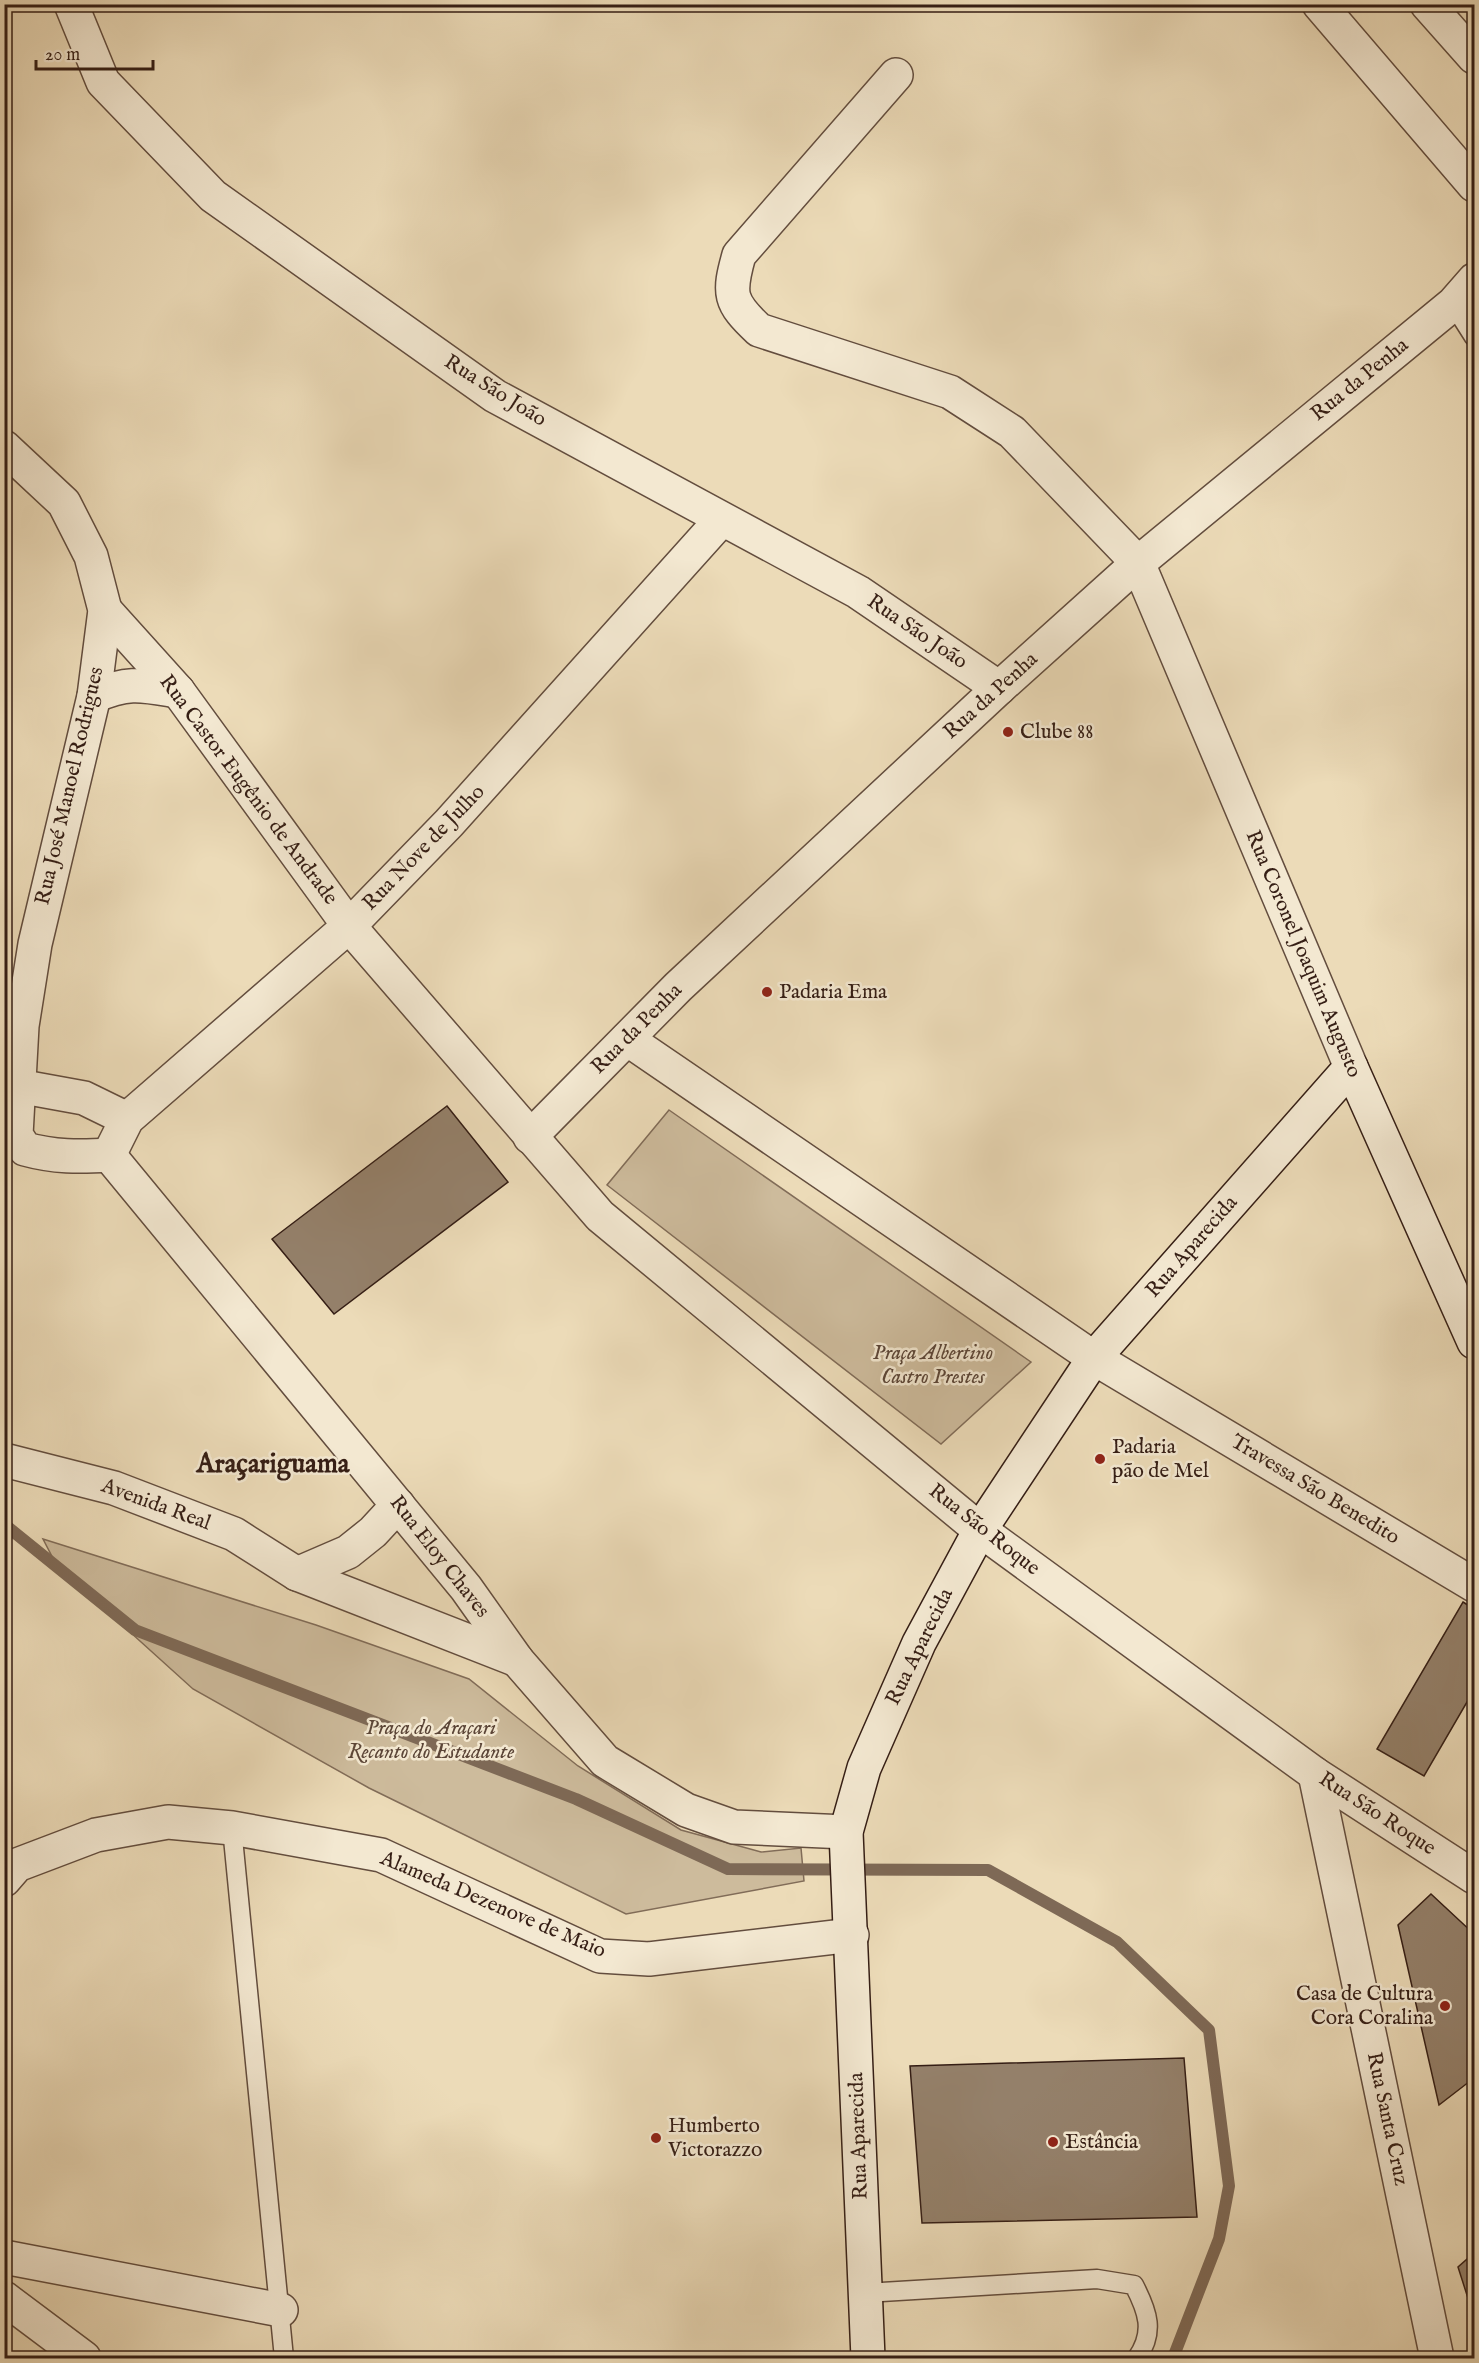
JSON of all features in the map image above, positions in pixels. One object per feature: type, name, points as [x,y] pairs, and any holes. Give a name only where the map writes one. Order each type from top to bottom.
[{"type":"street","name":"Rua São João","points":[[71,4],[103,82],[213,196],[495,396],[858,592],[999,688]]},
{"type":"street","points":[[1319,4],[1474,185]]},
{"type":"street","points":[[1427,4],[1474,57]]},
{"type":"street","points":[[896,75],[740,255],[731,283],[738,311],[759,330],[950,392],[1012,432],[1138,563]]},
{"type":"street","name":"Rua da Penha","points":[[530,1137],[678,987],[999,688],[1138,563],[1453,304],[1474,280]]},
{"type":"street","name":"Rua José Manoel Rodrigues","points":[[4,447],[64,503],[91,556],[105,610],[94,696],[34,944],[22,1026],[16,1135],[25,1149],[75,1157],[109,1155]]},
{"type":"street","name":"Rua Nove de Julho","points":[[109,1155],[127,1119],[349,926],[449,824],[721,520]]},
{"type":"street","name":"Rua Coronel Joaquim Augusto","points":[[1138,563],[1351,1067],[1474,1342]]},
{"type":"street","name":"Rua Castor Eugênio de Andrade","points":[[105,610],[178,691],[349,926],[530,1137]]},
{"type":"street","points":[[94,696],[117,687],[135,684],[178,691]]},
{"type":"street","points":[[627,1039],[1094,1358]]},
{"type":"street","name":"Rua Aparecida","points":[[867,2358],[846,1832],[864,1768],[919,1643],[980,1530],[1094,1358],[1351,1067]]},
{"type":"street","points":[[18,1086],[84,1098],[127,1119]]},
{"type":"street","name":"Rua São Roque","points":[[530,1137],[600,1216],[980,1530],[1315,1774],[1474,1877]]},
{"type":"street","name":"Rua Eloy Chaves","points":[[109,1155],[466,1588],[517,1660],[605,1761],[686,1810],[734,1827],[846,1832]]},
{"type":"street","name":"Travessa São Benedito","points":[[1094,1358],[1474,1585]]},
{"type":"street","name":"Avenida Real","points":[[4,1460],[114,1488],[234,1534],[297,1574],[517,1660]]},
{"type":"street","points":[[297,1574],[348,1552],[373,1532],[398,1505]]},
{"type":"street","name":"Rua Santa Cruz","points":[[1315,1774],[1437,2358]]},
{"type":"street","name":"Alameda Dezenove de Maio","points":[[4,1880],[17,1865],[96,1835],[168,1822],[232,1828],[381,1855],[600,1956],[650,1959],[850,1919]]},
{"type":"street","points":[[4,2257],[281,2310]]},
{"type":"street","points":[[4,2298],[84,2358]]},
{"type":"lane","points":[[1453,304],[1474,337]]},
{"type":"lane","points":[[232,1828],[284,2358]]},
{"type":"lane","points":[[865,2294],[1097,2279],[1134,2285],[1147,2310],[1147,2343],[1137,2358]]},
{"type":"green space","name":"Praça Albertino Castro Prestes","points":[[669,1110],[1031,1362],[941,1444],[607,1185]]},
{"type":"green space","name":"Praça do Araçari Recanto do Estudante","points":[[43,1539],[316,1625],[469,1679],[578,1766],[681,1830],[761,1852],[801,1848],[804,1881],[626,1914],[369,1788],[193,1689],[57,1566]]},
{"type":"building","points":[[447,1106],[508,1182],[334,1314],[272,1239]]},
{"type":"building","points":[[1463,1602],[1474,1609],[1474,1690],[1424,1776],[1377,1749]]},
{"type":"building","name":"Casa de Cultura Cora Coralina","points":[[1431,1894],[1474,1934],[1474,2078],[1439,2105],[1398,1925]]},
{"type":"building","name":"Estância","points":[[1184,2058],[1197,2217],[922,2223],[910,2066]]},
{"type":"building","points":[[1474,2253],[1474,2317],[1458,2267]]},
{"type":"waterway","points":[[4,1524],[135,1630],[576,1799],[728,1869],[988,1870],[1117,1942],[1209,2030],[1229,2186],[1219,2239],[1173,2358]]},
{"type":"place","name":"Clube 88","points":[[1008,732]]},
{"type":"place","name":"Padaria Ema","points":[[767,992]]},
{"type":"place","name":"Padaria pão de Mel","points":[[1100,1459]]},
{"type":"place","name":"Casa de Cultura Cora Coralina","points":[[1445,2006]]},
{"type":"place","name":"Humberto Victorazzo","points":[[656,2138]]},
{"type":"place","name":"Estância","points":[[1053,2142]]},
{"type":"district","name":"Araçariguama","points":[[273,1465]]}]
